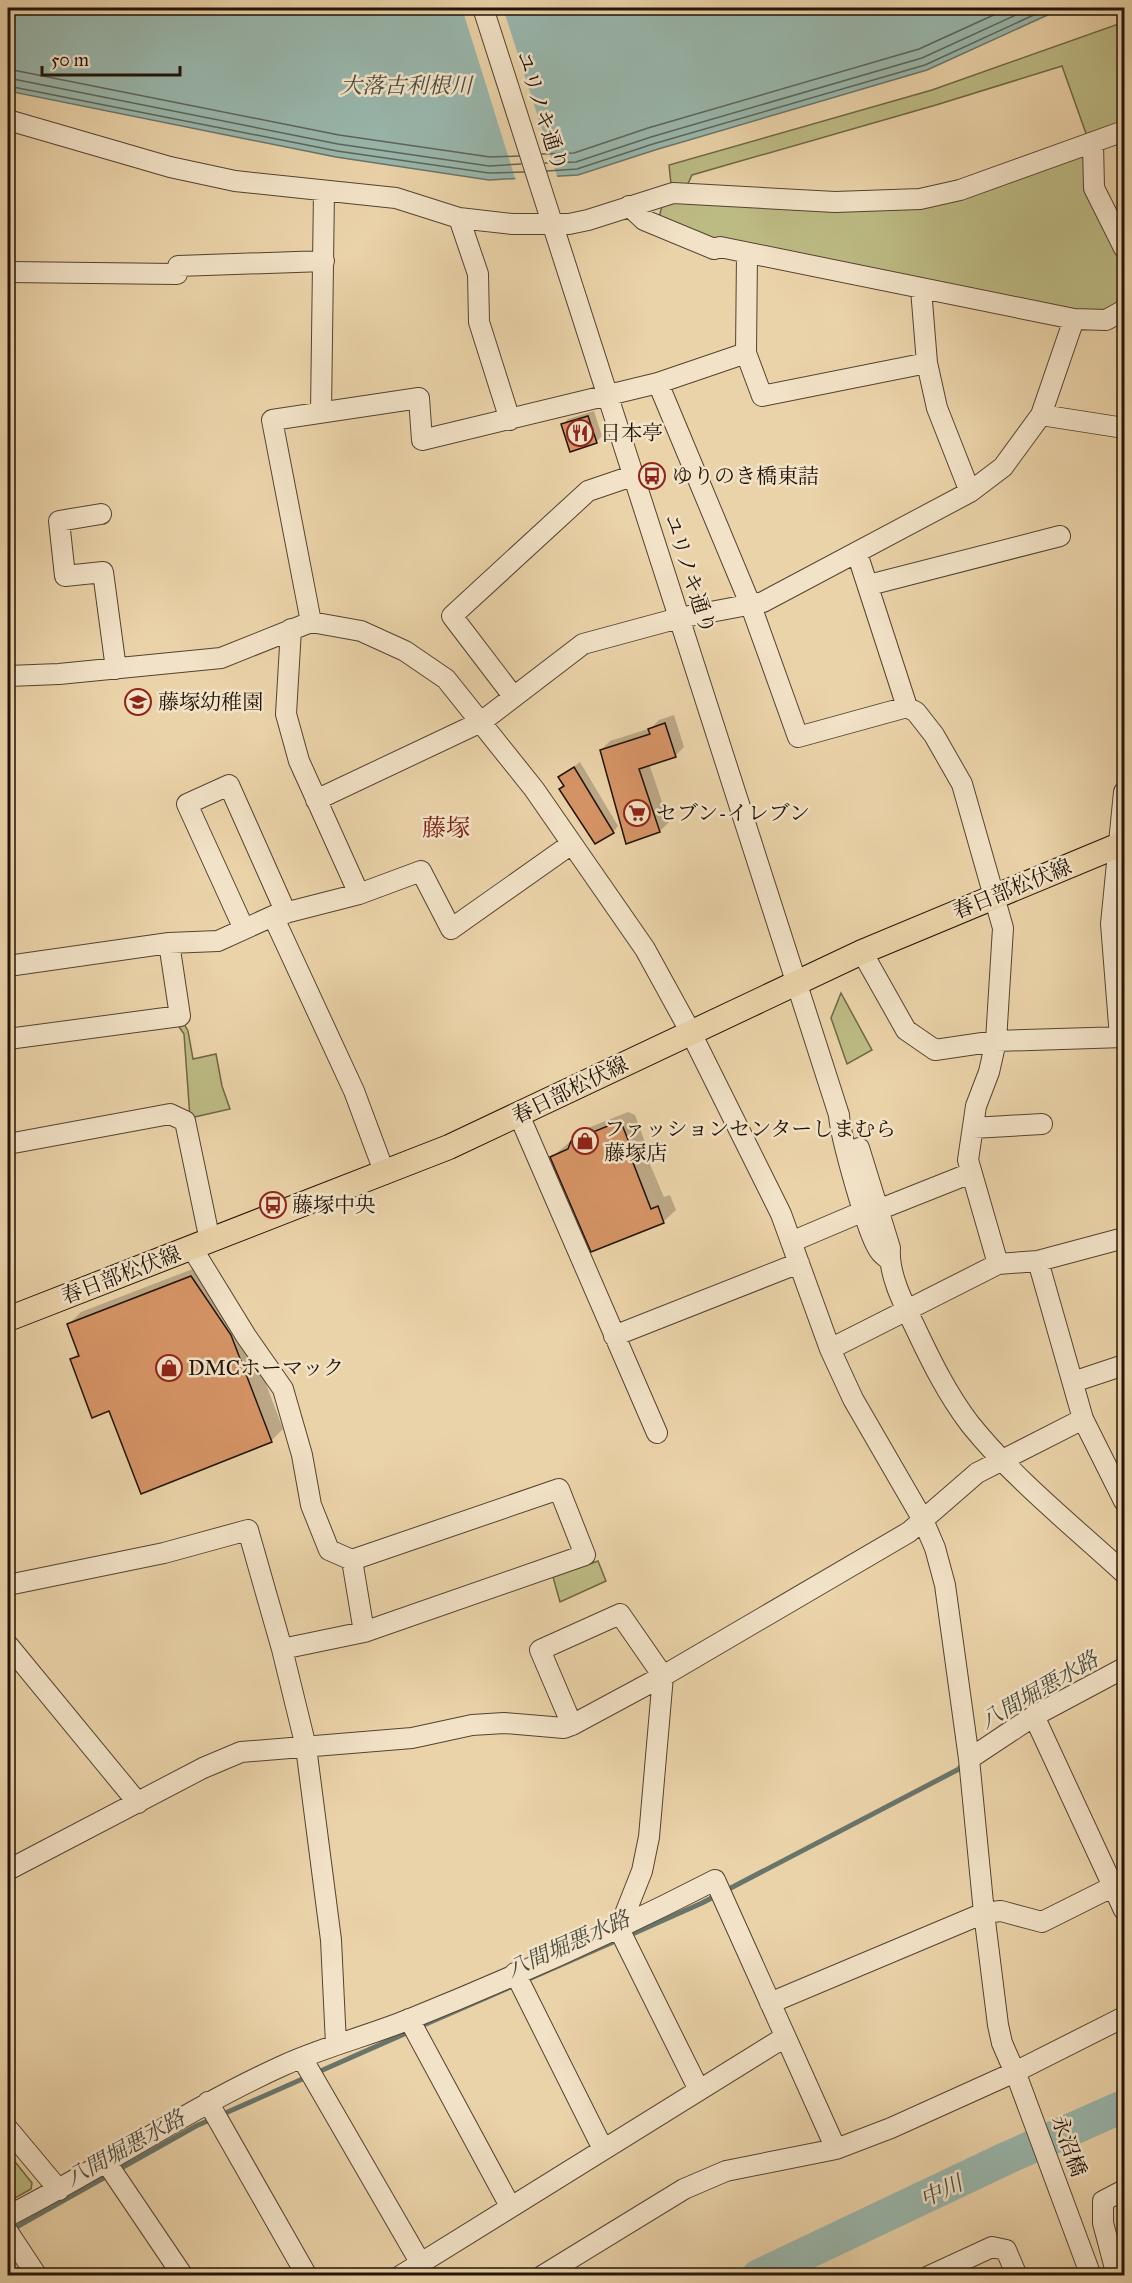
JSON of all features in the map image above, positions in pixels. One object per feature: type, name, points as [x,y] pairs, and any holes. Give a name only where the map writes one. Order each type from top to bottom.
[{"type":"main road","name":"春日部松伏線","points":[[8,1319],[385,1174],[519,1115],[690,1031],[862,952],[1122,844]]},
{"type":"street","name":"ユリノキ通り","points":[[483,8],[554,223],[632,476],[796,983],[839,1115],[850,1127],[854,1136],[871,1211],[890,1248],[889,1260],[907,1311],[945,1386],[969,1423],[1002,1460],[1125,1573]]},
{"type":"street","points":[[8,120],[170,167],[236,181],[396,198],[459,218],[512,224],[588,220],[672,193],[835,202],[920,199],[960,190],[1125,132]]},
{"type":"street","points":[[1093,143],[1094,188],[1125,248]]},
{"type":"street","points":[[321,412],[324,191]]},
{"type":"street","points":[[629,206],[644,220],[704,245],[1074,319],[1106,320],[1125,310]]},
{"type":"street","points":[[459,218],[478,274],[479,321],[510,420]]},
{"type":"street","points":[[747,254],[746,353],[762,396],[927,363]]},
{"type":"street","points":[[8,272],[177,274],[178,266],[324,261]]},
{"type":"street","points":[[921,290],[927,363],[937,408],[970,492]]},
{"type":"street","points":[[316,800],[481,722],[583,644],[679,618],[764,602],[970,492],[1003,467],[1041,415],[1074,319]]},
{"type":"street","points":[[8,676],[116,669],[221,658],[291,628],[311,622],[272,420],[419,398],[422,440],[607,397],[658,383],[746,353]]},
{"type":"street","points":[[658,383],[751,606],[798,737],[907,707]]},
{"type":"street","points":[[1041,415],[1125,428]]},
{"type":"street","points":[[513,696],[452,616],[588,491],[632,476]]},
{"type":"street","points":[[101,514],[59,521],[65,576],[103,572],[116,669]]},
{"type":"street","points":[[869,585],[1060,536]]},
{"type":"street","points":[[857,553],[907,707],[916,712],[934,735],[962,784],[1003,928],[996,1041],[989,1072],[976,1106],[968,1160],[998,1264]]},
{"type":"street","name":"永沼橋","points":[[311,622],[361,631],[405,651],[446,679],[481,722],[534,789],[570,845],[645,949],[690,1031],[781,1214],[830,1349],[853,1399],[922,1520],[934,1548],[945,1585],[969,1759],[998,2025],[1002,2043],[1017,2077],[1091,2276]]},
{"type":"street","points":[[291,628],[286,714],[299,761],[359,894]]},
{"type":"street","points":[[244,929],[187,804],[229,785],[354,1091],[385,1174]]},
{"type":"street","points":[[862,952],[906,1030],[935,1050],[996,1041],[1122,1037],[1120,964],[1112,924],[1122,844],[1125,792]]},
{"type":"street","points":[[8,966],[169,943],[218,941],[280,914],[359,894],[421,871],[451,929],[570,845]]},
{"type":"street","points":[[8,1039],[180,1016],[169,943]]},
{"type":"street","points":[[8,1144],[170,1113],[185,1121],[201,1244],[246,1336],[284,1389],[302,1455],[311,1505],[329,1550],[352,1560],[559,1489],[585,1555],[364,1632],[282,1648]]},
{"type":"street","points":[[519,1115],[657,1433]]},
{"type":"street","points":[[973,1128],[1042,1124]]},
{"type":"street","points":[[791,1242],[971,1173]]},
{"type":"street","points":[[830,1349],[998,1264],[1038,1261],[1125,1238]]},
{"type":"street","points":[[1038,1261],[1083,1419],[1125,1501]]},
{"type":"street","points":[[614,1336],[799,1263]]},
{"type":"street","points":[[1072,1382],[1125,1365]]},
{"type":"street","points":[[8,1870],[203,1768],[241,1752],[412,1738],[472,1725],[504,1723],[564,1728],[572,1725],[663,1676],[909,1532],[977,1473],[1083,1419]]},
{"type":"street","points":[[8,1585],[164,1553],[248,1530],[282,1648],[306,1747],[331,1940],[336,2044]]},
{"type":"street","points":[[352,1560],[364,1632]]},
{"type":"street","points":[[572,1725],[540,1650],[620,1614],[663,1676],[649,1837],[642,1871],[619,1929],[699,2090]]},
{"type":"street","points":[[8,1645],[138,1803]]},
{"type":"street","points":[[969,1759],[1034,1716],[1125,1668]]},
{"type":"street","points":[[1034,1716],[1120,1884],[1125,1910]]},
{"type":"street","points":[[8,2216],[59,2190],[208,2102],[302,2058],[409,2019],[619,1929],[715,1880],[836,2149]]},
{"type":"street","points":[[770,2003],[984,1913],[1001,1911],[1042,1922],[1120,1884]]},
{"type":"street","points":[[515,1973],[603,2149]]},
{"type":"street","points":[[542,2276],[684,2189],[726,2171],[836,2149],[891,2128],[1017,2077],[1125,2017]]},
{"type":"street","points":[[409,2019],[510,2206]]},
{"type":"street","points":[[400,2276],[785,2037]]},
{"type":"street","points":[[302,2058],[420,2262]]},
{"type":"street","points":[[208,2102],[307,2276]]},
{"type":"street","points":[[8,2129],[59,2190]]},
{"type":"street","points":[[106,2162],[183,2276]]},
{"type":"street","points":[[1117,2276],[1103,2223],[1103,2201],[1125,2190]]},
{"type":"street","points":[[8,2232],[37,2276]]},
{"type":"street","points":[[929,2276],[992,2247],[1006,2250],[1017,2276]]},
{"type":"shaded area","points":[[1124,22],[1124,127],[1088,139],[1062,66],[936,105],[692,175],[686,188],[853,208],[1087,152],[1111,236],[1124,258],[1124,303],[1118,310],[1075,312],[696,237],[658,221],[662,206],[673,203],[669,165],[932,90]]},
{"type":"shaded area","points":[[841,993],[872,1050],[847,1064],[831,1018]]},
{"type":"shaded area","points":[[177,1024],[184,1024],[188,1031],[193,1059],[216,1054],[222,1086],[230,1109],[190,1118],[184,1034]]},
{"type":"shaded area","points":[[598,1561],[606,1581],[560,1602],[553,1577]]},
{"type":"shaded area","points":[[8,2153],[32,2183],[31,2189],[8,2202]]},
{"type":"water","name":"大落古利根川","points":[[8,8],[1063,8],[927,70],[578,175],[489,180],[336,157],[8,91]]},
{"type":"pier","points":[[462,8],[503,8],[558,179],[516,181]]},
{"type":"building","points":[[588,416],[597,443],[570,452],[561,424]]},
{"type":"building","points":[[665,723],[676,757],[639,769],[660,832],[626,844],[600,750],[650,734],[648,729]]},
{"type":"building","points":[[574,767],[614,833],[595,844],[559,789],[564,786],[558,777]]},
{"type":"building","points":[[615,1123],[623,1127],[635,1158],[632,1160],[651,1209],[658,1206],[664,1223],[591,1252],[550,1157],[568,1149],[571,1141]]},
{"type":"building","points":[[191,1276],[231,1335],[272,1442],[141,1494],[109,1411],[92,1418],[70,1359],[79,1356],[67,1324]]},
{"type":"waterway","name":"八間堀悪水路","points":[[983,1740],[1004,1725]]},
{"type":"waterway","name":"八間堀悪水路","points":[[628,1936],[702,1903],[959,1769],[963,1763]]},
{"type":"waterway","name":"八間堀悪水路","points":[[419,2027],[620,1939]]},
{"type":"waterway","name":"八間堀悪水路","points":[[11,2230],[196,2126],[411,2031]]},
{"type":"waterway","name":"中川","points":[[758,2276],[1009,2157],[1124,2106]]},
{"type":"place","name":"日本亭","points":[[580,433]]},
{"type":"place","name":"ゆりのき橋東詰","points":[[652,476]]},
{"type":"place","name":"藤塚幼稚園","points":[[138,702]]},
{"type":"place","name":"セブン-イレブン","points":[[637,813]]},
{"type":"place","name":"ファッションセンターしまむら 藤塚店","points":[[585,1141]]},
{"type":"place","name":"藤塚中央","points":[[273,1205]]},
{"type":"place","name":"DMCホーマック","points":[[169,1368]]},
{"type":"district","name":"藤塚","points":[[446,828]]}]
